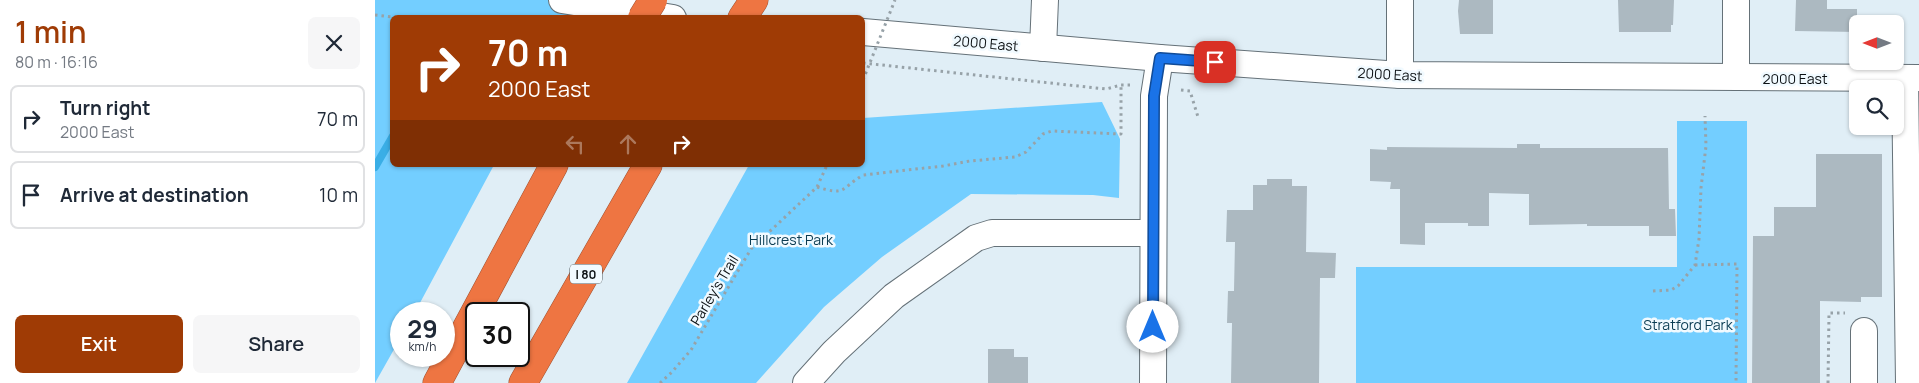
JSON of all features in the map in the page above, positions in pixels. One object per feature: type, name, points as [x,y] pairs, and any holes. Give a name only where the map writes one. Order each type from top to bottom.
[{"type":"highway","points":[[644,15],[653,0]]},
{"type":"highway","points":[[744,15],[754,0]]},
{"type":"highway","points":[[437,383],[553,167]]},
{"type":"highway","name":"I 80","points":[[523,383],[647,167]]},
{"type":"street","points":[[562,0],[654,15]]},
{"type":"street","points":[[1043,48],[1045,0]]},
{"type":"street","points":[[1400,0],[1400,75]]},
{"type":"street","points":[[1736,0],[1736,77]]},
{"type":"street","name":"2000 East","points":[[865,32],[1160,58],[1400,75],[1912,78]]},
{"type":"street","points":[[1153,383],[1154,96],[1160,58]]},
{"type":"street","points":[[1909,383],[1913,158],[1912,78]]},
{"type":"street","points":[[806,383],[834,352],[894,296],[976,238],[992,233],[1153,233]]},
{"type":"street","points":[[1864,331],[1864,383]]},
{"type":"path","points":[[865,75],[895,0]]},
{"type":"path","points":[[375,15],[390,17]]},
{"type":"path","points":[[817,187],[834,192],[843,190],[863,175],[943,166],[970,160],[1015,157],[1026,152],[1043,134],[1052,131],[1121,134],[1121,85],[1107,89],[865,63]]},
{"type":"path","points":[[1190,91],[1198,117]]},
{"type":"path","points":[[1653,291],[1671,290],[1678,286],[1695,265],[1699,239],[1702,169],[1706,146],[1705,116]]},
{"type":"path","name":"Parley's Trail","points":[[660,383],[691,350],[751,249],[817,187],[826,167]]},
{"type":"path","points":[[1695,265],[1737,264],[1736,383]]},
{"type":"green space","points":[[375,0],[584,0],[576,15],[390,15],[390,167],[493,167],[420,302],[390,302],[390,356],[375,383]]},
{"type":"green space","name":"Hillcrest Park","points":[[1102,102],[1120,139],[1119,198],[1093,195],[971,194],[882,257],[824,307],[756,383],[627,383],[748,167],[865,167],[865,118]]},
{"type":"green space","name":"Stratford Park","points":[[1677,121],[1747,121],[1747,383],[1356,383],[1356,267],[1677,267]]},
{"type":"building","points":[[1459,0],[1493,0],[1493,34],[1460,34]]},
{"type":"building","points":[[1618,0],[1674,0],[1671,32],[1619,32]]},
{"type":"building","points":[[1796,0],[1827,0],[1827,9],[1857,9],[1857,15],[1849,15],[1849,32],[1795,31]]},
{"type":"building","points":[[1517,144],[1540,144],[1540,148],[1668,148],[1669,209],[1675,209],[1676,236],[1649,236],[1649,226],[1529,225],[1529,194],[1489,193],[1489,226],[1468,226],[1468,223],[1425,223],[1425,245],[1400,244],[1400,189],[1390,189],[1391,182],[1370,181],[1370,149],[1387,150],[1387,147],[1517,148]]},
{"type":"building","points":[[1816,154],[1882,154],[1882,297],[1861,297],[1861,302],[1820,301],[1820,383],[1752,383],[1753,236],[1774,236],[1774,207],[1816,207]]},
{"type":"building","points":[[1267,179],[1292,179],[1292,186],[1307,186],[1306,252],[1336,253],[1335,278],[1320,278],[1319,383],[1231,383],[1232,323],[1227,323],[1228,291],[1234,291],[1235,242],[1226,242],[1227,210],[1253,210],[1253,185],[1267,185]]},
{"type":"building","points":[[988,349],[1014,349],[1014,357],[1028,357],[1028,383],[988,383]]},
{"type":"waterway","points":[[375,167],[390,141]]},
{"type":"route","points":[[1153,327],[1154,96],[1160,58],[1215,62]]}]
